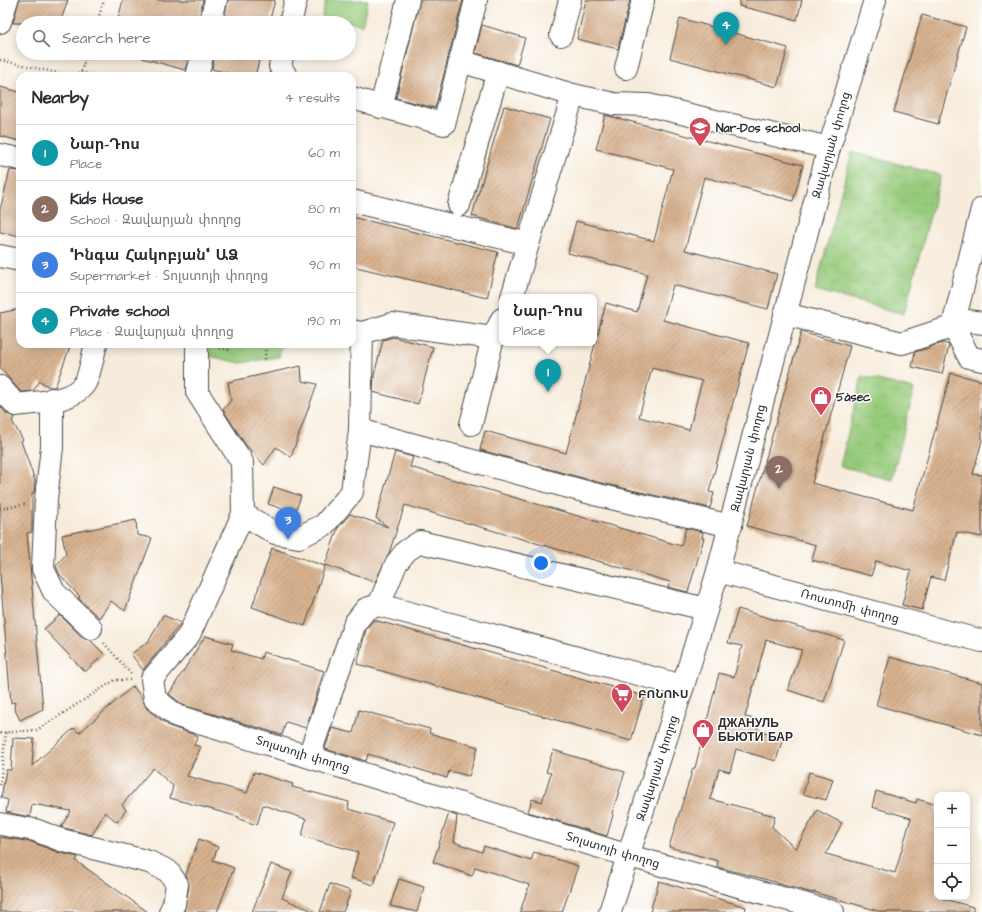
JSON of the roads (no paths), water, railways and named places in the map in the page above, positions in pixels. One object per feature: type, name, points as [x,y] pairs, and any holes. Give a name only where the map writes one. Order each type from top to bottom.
[{"type":"street","points":[[0,22],[7,0]]},
{"type":"street","points":[[212,16],[216,0]]},
{"type":"street","points":[[292,16],[296,0]]},
{"type":"street","points":[[381,107],[408,0]]},
{"type":"street","points":[[356,99],[444,124],[476,0]]},
{"type":"street","points":[[561,35],[570,0]]},
{"type":"street","points":[[626,68],[643,0]]},
{"type":"street","name":"Զավարյան փողոց","points":[[610,912],[683,686],[718,571],[829,148],[875,0]]},
{"type":"street","points":[[198,72],[201,60]]},
{"type":"street","points":[[281,60],[280,66],[284,72]]},
{"type":"street","points":[[460,61],[573,95],[614,104],[648,105],[829,148]]},
{"type":"street","points":[[459,205],[498,72]]},
{"type":"street","points":[[513,294],[573,95]]},
{"type":"street","points":[[0,155],[16,158]]},
{"type":"street","points":[[356,202],[528,244]]},
{"type":"street","points":[[982,209],[953,326],[968,357],[982,360]]},
{"type":"street","points":[[0,256],[16,259]]},
{"type":"street","points":[[785,314],[902,343],[970,321],[982,323]]},
{"type":"street","points":[[243,514],[275,533],[299,537],[324,525],[352,492],[360,430],[357,332],[392,324],[493,338]]},
{"type":"street","points":[[471,424],[493,338],[499,325]]},
{"type":"street","points":[[0,387],[16,404],[52,400],[75,394],[86,382],[95,348]]},
{"type":"street","name":"Տոլստոյի փողոց","points":[[197,348],[197,392],[242,462],[243,514],[189,635],[152,680],[155,699],[177,716],[629,856],[824,911]]},
{"type":"street","points":[[52,400],[52,447],[46,499],[43,569],[54,592],[91,628]]},
{"type":"street","points":[[360,430],[587,492],[731,526]]},
{"type":"street","points":[[380,605],[396,564],[406,551],[420,542],[706,609]]},
{"type":"street","name":"Ռոստոմի փողոց","points":[[718,571],[982,641]]},
{"type":"street","points":[[309,756],[355,623],[366,609],[380,605],[683,686]]},
{"type":"street","points":[[0,824],[35,830],[61,840],[150,862],[168,871],[177,884],[174,904],[170,912]]},
{"type":"place","name":"Private school","points":[[726,45]]},
{"type":"place","name":"Nar-Dos school","points":[[700,148]]},
{"type":"place","name":"Նար-Դոս","points":[[548,392]]},
{"type":"place","name":"5àsec","points":[[821,416]]},
{"type":"place","name":"Kids House","points":[[779,489]]},
{"type":"place","name":"\"Ինգա Հակոբյան\" ԱՁ","points":[[288,540]]},
{"type":"place","name":"ԲՈՆՈՒՍ","points":[[622,714]]},
{"type":"place","name":"ДЖАНУЛЬ БЬЮТИ БАР","points":[[703,750]]}]
